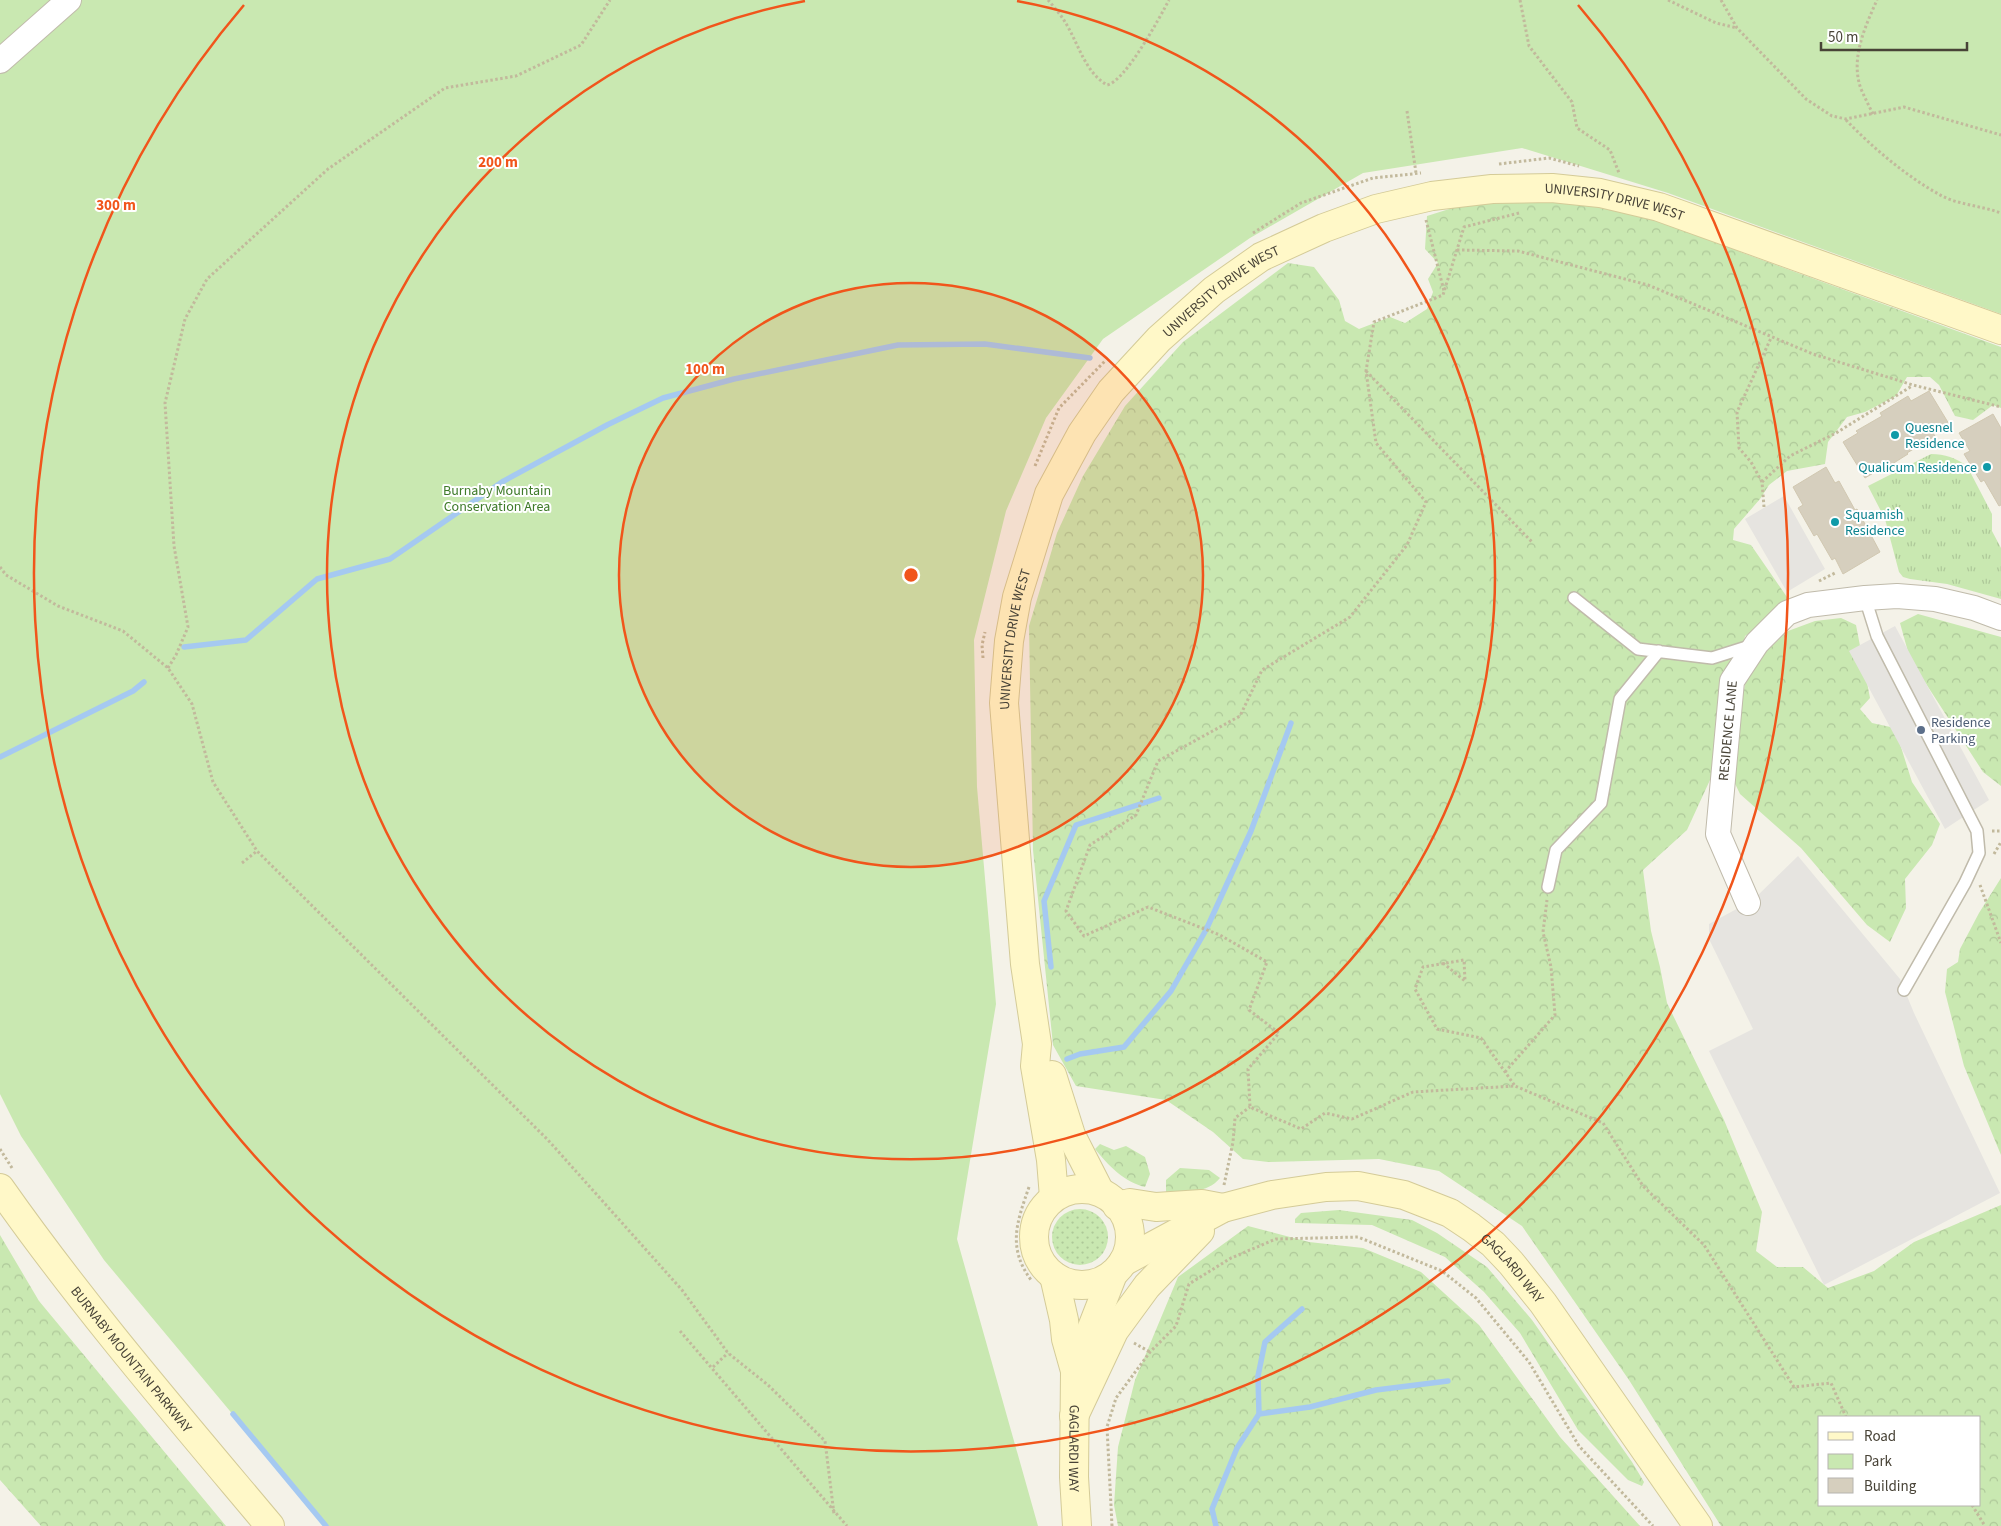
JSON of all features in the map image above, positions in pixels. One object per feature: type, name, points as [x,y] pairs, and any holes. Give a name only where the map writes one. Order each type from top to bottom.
[{"type":"street","points":[[0,61],[69,0]]},
{"type":"street","name":"UNIVERSITY DRIVE WEST","points":[[1054,1198],[1051,1160],[1036,1066],[1037,1044],[1025,964],[1004,703],[1009,641],[1017,597],[1049,494],[1082,434],[1111,391],[1159,339],[1214,290],[1261,256],[1324,228],[1376,209],[1418,186],[1492,189],[1552,188],[1600,193],[1659,207],[2001,330]]},
{"type":"street","name":"RESIDENCE LANE","points":[[1748,903],[1718,834],[1732,681],[1756,643],[1788,613],[1808,605],[1864,598],[1897,596],[1935,599],[1974,608],[2001,618]]},
{"type":"street","name":"UNIVERSITY DRIVE WEST","points":[[1037,1044],[1049,1065],[1071,1135],[1109,1199]]},
{"type":"street","name":"GAGLARDI WAY","points":[[1109,1199],[1156,1207],[1202,1204],[1223,1197],[1272,1195],[1326,1186],[1358,1186],[1404,1195],[1450,1213],[1493,1244],[1543,1303],[1698,1526]]},
{"type":"street","name":"BURNABY MOUNTAIN PARKWAY","points":[[0,1188],[39,1243],[96,1317],[270,1526]]},
{"type":"street","points":[[1077,1188],[1109,1199],[1125,1219],[1129,1233],[1129,1248],[1118,1268],[1100,1283],[1084,1286],[1043,1278],[1044,1265],[1037,1252],[1034,1236],[1036,1222],[1044,1208],[1054,1198],[1077,1188]]},
{"type":"street","points":[[1074,1416],[1114,1331],[1147,1286],[1223,1197]]},
{"type":"street","name":"GAGLARDI WAY","points":[[1075,1371],[1118,1268],[1223,1197]]},
{"type":"street","name":"GAGLARDI WAY","points":[[1043,1278],[1064,1320],[1066,1339],[1075,1371],[1074,1477],[1077,1526]]},
{"type":"lane","points":[[1574,598],[1638,649],[1712,658],[1756,643]]},
{"type":"lane","points":[[1864,598],[1877,636],[1977,831],[1979,853],[1965,883],[1904,990]]},
{"type":"lane","points":[[1548,887],[1556,850],[1601,803],[1620,699],[1659,651]]},
{"type":"path","points":[[168,668],[176,656],[188,627],[174,546],[165,403],[185,319],[207,279],[328,169],[445,88],[516,76],[581,45],[610,0]]},
{"type":"path","points":[[1048,0],[1066,23],[1086,64],[1095,76],[1108,85],[1116,80],[1144,45],[1169,0]]},
{"type":"path","points":[[1520,0],[1529,46],[1572,102],[1577,128],[1610,150],[1620,176],[1611,174]]},
{"type":"path","points":[[1668,0],[1716,23],[1737,28]]},
{"type":"path","points":[[1721,0],[1737,28],[1806,99],[1832,116],[1846,119],[1904,107],[2001,135]]},
{"type":"path","points":[[1873,114],[1861,88],[1857,66],[1862,35],[1877,0]]},
{"type":"path","points":[[1407,111],[1418,186],[1444,292]]},
{"type":"path","points":[[1846,119],[1859,133],[1906,172],[1944,196],[2001,213]]},
{"type":"path","points":[[1492,165],[1549,158],[1584,167]]},
{"type":"path","points":[[1418,186],[1425,172]]},
{"type":"path","points":[[1246,238],[1301,203],[1373,178],[1418,186]]},
{"type":"path","points":[[1250,1107],[1248,1069],[1279,1033],[1249,1010],[1267,962],[1220,935],[1148,907],[1084,936],[1066,911],[1090,845],[1136,815],[1158,761],[1240,716],[1262,670],[1350,617],[1407,545],[1426,502],[1376,443],[1366,371],[1374,322],[1443,295],[1464,227],[1522,212]]},
{"type":"path","points":[[1457,250],[1518,251],[1648,285],[1813,354],[1913,385],[2001,407]]},
{"type":"path","points":[[1764,508],[1762,482],[1751,462],[1739,448],[1737,412],[1771,338]]},
{"type":"path","points":[[1034,471],[1059,408],[1111,354]]},
{"type":"path","points":[[1366,371],[1532,542]]},
{"type":"path","points":[[1762,482],[1790,456],[1836,433],[1913,385]]},
{"type":"path","points":[[0,567],[6,575],[58,606],[123,631],[168,668],[192,704],[213,782],[257,851],[548,1140],[682,1290],[728,1352],[768,1385],[825,1441],[834,1514]]},
{"type":"path","points":[[983,665],[982,645],[987,626]]},
{"type":"path","points":[[242,863],[257,851]]},
{"type":"path","points":[[1979,882],[2001,944]]},
{"type":"path","points":[[1505,1072],[1555,1015],[1550,967],[1543,932],[1548,887]]},
{"type":"path","points":[[1443,964],[1465,981],[1464,960],[1422,967],[1415,989],[1437,1029],[1481,1038],[1515,1086]]},
{"type":"path","points":[[1250,1107],[1301,1130],[1325,1113],[1352,1119],[1413,1092],[1515,1086],[1603,1123],[1643,1186],[1704,1245],[1794,1387],[1831,1383],[1846,1416]]},
{"type":"path","points":[[1223,1197],[1233,1142],[1235,1118],[1250,1107]]},
{"type":"path","points":[[1030,1179],[1017,1222],[1015,1245],[1026,1273],[1043,1278]]},
{"type":"path","points":[[1112,1526],[1107,1427],[1116,1398],[1150,1352],[1176,1326],[1189,1284],[1231,1258],[1276,1239],[1358,1237],[1442,1271],[1476,1298],[1529,1362],[1579,1446],[1653,1526]]},
{"type":"path","points":[[680,1331],[846,1526]]},
{"type":"path","points":[[712,1367],[728,1352]]},
{"type":"path","points":[[1973,1506],[1985,1526]]},
{"type":"green space","name":"Burnaby Mountain Conservation Area","points":[[0,0],[2001,0],[2001,314],[1668,193],[1522,148],[1363,173],[1250,238],[1103,339],[1046,418],[1006,511],[974,640],[977,787],[996,1004],[957,1239],[1038,1526],[326,1526],[104,1260],[21,1136],[0,1094]]},
{"type":"green space","points":[[1481,199],[1570,201],[1669,222],[1743,253],[2001,347],[2001,408],[1993,405],[1973,420],[1955,416],[1939,385],[1930,377],[1907,377],[1896,396],[1865,412],[1847,417],[1828,442],[1825,464],[1787,471],[1769,485],[1760,499],[1734,529],[1733,540],[1751,545],[1789,600],[1777,616],[1745,636],[1727,743],[1687,830],[1643,870],[1651,931],[1667,1003],[1724,1120],[1762,1212],[1756,1251],[1777,1267],[1803,1267],[1828,1288],[1874,1271],[1914,1242],[2001,1205],[2001,1526],[1721,1526],[1629,1380],[1522,1226],[1439,1171],[1379,1159],[1268,1162],[1243,1159],[1213,1132],[1166,1100],[1076,1086],[1053,1045],[1033,850],[1029,626],[1057,533],[1083,476],[1125,406],[1183,342],[1288,263],[1314,267],[1339,300],[1345,321],[1359,329],[1390,317],[1405,323],[1427,309],[1433,292],[1428,279],[1438,263],[1425,249],[1427,216]]},
{"type":"green space","points":[[1931,454],[1950,457],[1967,466],[1992,514],[1992,531],[2001,548],[2001,599],[1947,584],[1910,579],[1903,577],[1899,572],[1885,519],[1868,486]]},
{"type":"green space","points":[[1918,614],[2001,637],[2001,786],[1983,772],[1910,659],[1900,623]]},
{"type":"green space","points":[[1841,618],[1856,625],[1870,698],[1860,709],[1872,723],[1895,728],[1912,782],[1940,824],[1932,845],[1905,879],[1906,908],[1890,942],[1867,925],[1801,848],[1740,794],[1727,767],[1749,667],[1788,631],[1815,621]]},
{"type":"green space","points":[[2001,878],[2001,1155],[1964,1066],[1945,992],[1947,969],[1958,962],[1960,949],[1979,913]]},
{"type":"green space","points":[[1100,1144],[1114,1150],[1126,1146],[1145,1157],[1150,1174],[1145,1187],[1123,1177],[1111,1167],[1095,1149]]},
{"type":"green space","points":[[1180,1168],[1209,1170],[1220,1178],[1209,1187],[1202,1189],[1166,1192],[1166,1180]]},
{"type":"green space","points":[[1080,1209],[1091,1211],[1100,1217],[1106,1226],[1108,1237],[1106,1248],[1100,1257],[1091,1263],[1080,1265],[1069,1263],[1060,1257],[1054,1248],[1052,1237],[1054,1226],[1060,1217],[1069,1211]]},
{"type":"green space","points":[[1339,1210],[1412,1220],[1437,1233],[1487,1267],[1532,1320],[1632,1462],[1644,1482],[1642,1486],[1628,1480],[1578,1430],[1520,1333],[1484,1292],[1445,1257],[1372,1225],[1295,1223],[1295,1219],[1301,1213]]},
{"type":"green space","points":[[1248,1226],[1309,1242],[1363,1248],[1421,1272],[1479,1325],[1560,1437],[1640,1526],[1118,1526],[1114,1505],[1118,1447],[1135,1380],[1178,1277]]},
{"type":"green space","points":[[0,1235],[39,1301],[226,1526],[41,1526],[0,1480]]},
{"type":"shaded area","points":[[1784,496],[1825,569],[1787,592],[1745,519]]},
{"type":"shaded area","name":"Residence Parking","points":[[1895,626],[1989,800],[1945,829],[1849,651]]},
{"type":"shaded area","points":[[1798,856],[1900,979],[1914,1013],[2000,1193],[1824,1285],[1709,1051],[1753,1029],[1709,939],[1709,924],[1753,900]]},
{"type":"building","name":"Quesnel Residence","points":[[1929,391],[1949,424],[1933,433],[1935,436],[1908,454],[1881,471],[1880,469],[1865,478],[1843,442],[1858,433],[1856,431],[1882,416],[1880,413],[1908,396],[1911,401]]},
{"type":"building","name":"Qualicum Residence","points":[[1993,414],[2001,428],[2001,505],[1999,506],[1984,480],[1981,482],[1964,454],[1970,451],[1959,433]]},
{"type":"building","name":"Squamish Residence","points":[[1826,467],[1835,483],[1839,481],[1855,510],[1857,509],[1880,552],[1843,574],[1835,558],[1832,560],[1817,534],[1814,536],[1798,508],[1803,505],[1793,487]]},
{"type":"waterway","points":[[184,647],[246,640],[317,579],[390,559],[502,482],[607,425],[663,398],[734,379],[898,345],[985,344],[1090,358]]},
{"type":"waterway","points":[[0,757],[133,691],[144,682]]},
{"type":"waterway","points":[[1067,1059],[1080,1054],[1124,1047],[1171,991],[1206,930],[1251,831],[1291,723]]},
{"type":"waterway","points":[[1051,967],[1044,901],[1076,825],[1159,798]]},
{"type":"waterway","points":[[1216,1526],[1212,1509],[1237,1448],[1259,1414],[1258,1376],[1265,1342],[1302,1309]]},
{"type":"waterway","points":[[1259,1414],[1310,1407],[1376,1390],[1448,1381]]},
{"type":"waterway","points":[[233,1414],[326,1526]]},
{"type":"place","name":"Quesnel Residence","points":[[1895,435]]},
{"type":"place","name":"Qualicum Residence","points":[[1987,467]]},
{"type":"place","name":"Squamish Residence","points":[[1835,522]]},
{"type":"place","name":"Residence Parking","points":[[1921,730]]}]
